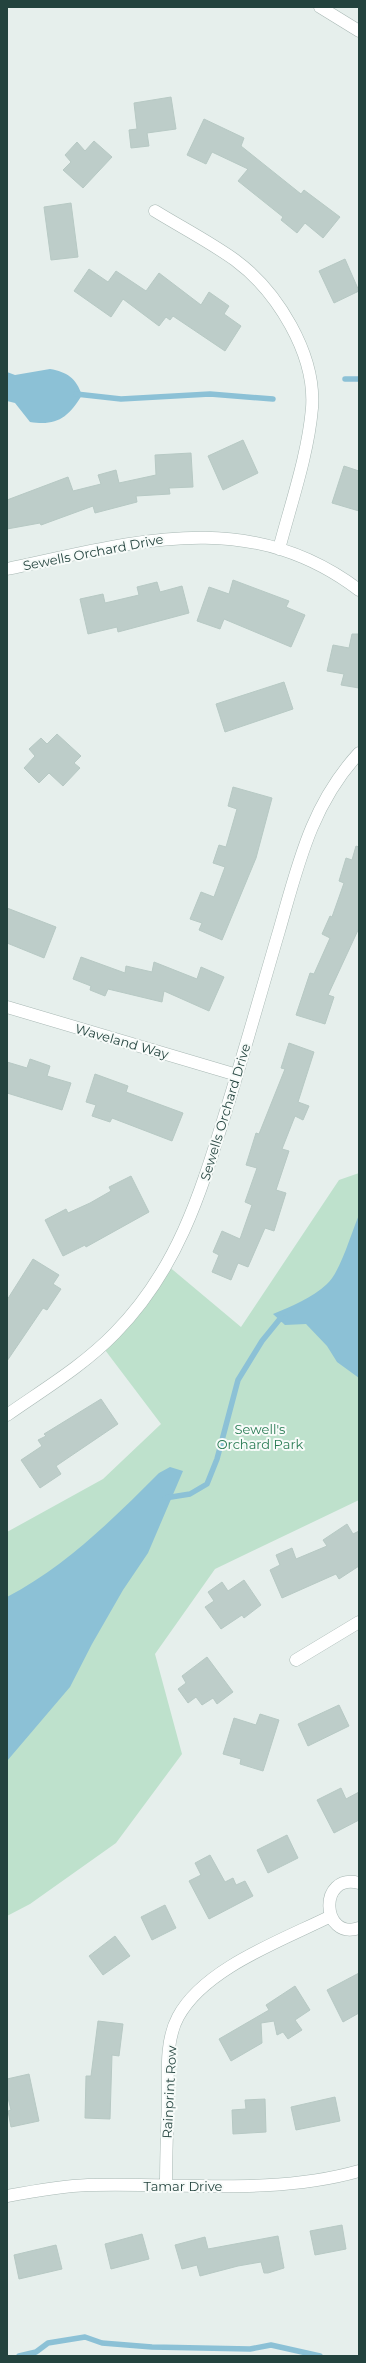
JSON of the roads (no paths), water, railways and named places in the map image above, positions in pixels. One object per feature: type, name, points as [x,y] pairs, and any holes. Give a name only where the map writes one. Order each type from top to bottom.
[{"type":"street","points":[[320,7],[359,31]]},
{"type":"street","points":[[155,211],[235,260],[260,282],[292,327],[302,351],[309,377],[312,406],[307,438],[279,549]]},
{"type":"street","name":"Sewells Orchard Drive","points":[[7,569],[156,538],[222,538],[245,540],[279,549],[313,563],[359,590]]},
{"type":"street","name":"Sewells Orchard Drive","points":[[7,1415],[82,1363],[116,1332],[145,1298],[167,1265],[186,1229],[202,1189],[312,823],[344,770],[359,753]]},
{"type":"street","name":"Waveland Way","points":[[7,1007],[237,1075]]},
{"type":"street","points":[[296,1660],[359,1622]]},
{"type":"street","points":[[359,1883],[346,1882],[335,1889],[328,1904],[331,1916],[343,1928],[359,1928]]},
{"type":"street","name":"Rainprint Row","points":[[166,2186],[169,2059],[172,2036],[178,2017],[200,1988],[232,1965],[331,1916]]},
{"type":"street","name":"Tamar Drive","points":[[7,2196],[43,2189],[88,2185],[259,2186],[312,2180],[359,2170]]},
{"type":"water","points":[[50,369],[66,374],[74,380],[82,395],[67,415],[61,419],[48,423],[30,422],[15,403],[7,401],[7,372],[15,375]]},
{"type":"water","points":[[359,1215],[359,1378],[337,1362],[327,1346],[306,1324],[285,1325],[273,1314],[308,1298],[327,1284],[337,1270]]},
{"type":"water","points":[[170,1467],[183,1471],[148,1553],[123,1590],[92,1644],[70,1687],[7,1761],[7,1597],[29,1585],[69,1557],[106,1525],[159,1473]]},
{"type":"waterway","points":[[345,379],[359,379]]},
{"type":"waterway","points":[[76,394],[121,399],[210,394],[273,399]]},
{"type":"waterway","points":[[165,1498],[190,1494],[207,1484],[217,1459],[238,1380],[262,1341],[279,1320],[285,1318]]},
{"type":"waterway","points":[[19,2356],[36,2352],[48,2343],[85,2337],[102,2343],[152,2347],[250,2349],[271,2345],[320,2356]]},
{"type":"park label","name":"Sewell's Orchard Park","points":[[260,1436]]}]
